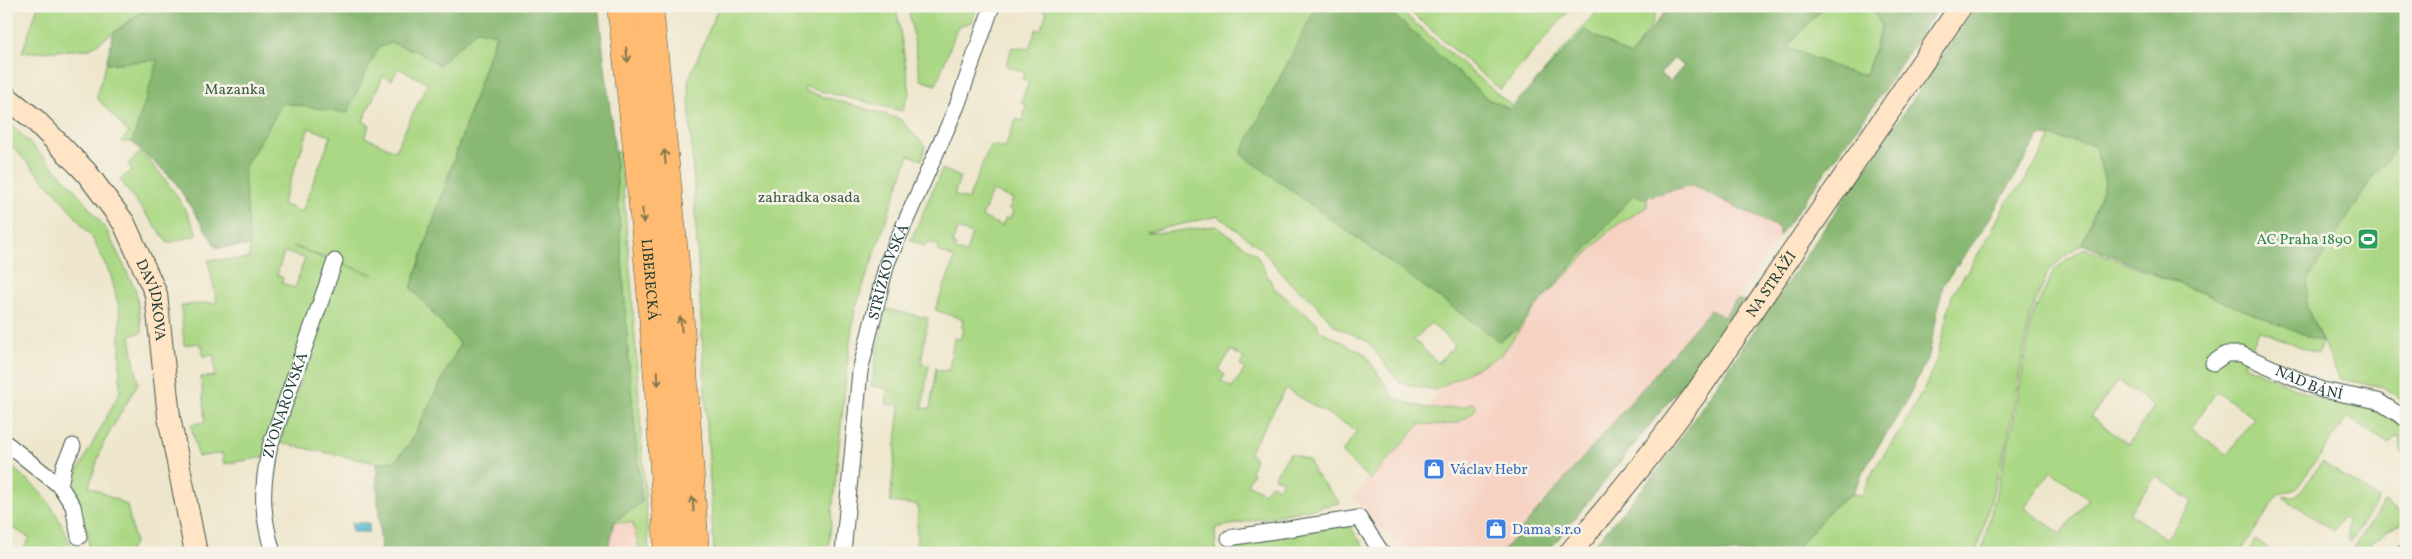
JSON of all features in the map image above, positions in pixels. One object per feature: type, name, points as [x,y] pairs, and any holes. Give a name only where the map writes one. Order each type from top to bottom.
[{"type":"highway","name":"LIBERECKÁ","points":[[621,6],[633,102],[657,369],[668,553]]},
{"type":"highway","name":"LIBERECKÁ","points":[[649,6],[678,292],[695,553]]},
{"type":"street","name":"STŘÍŽKOVSKÁ","points":[[844,553],[860,371],[887,263],[957,106],[992,6]]},
{"type":"street","name":"NA STRÁŽI","points":[[1570,553],[1642,465],[1695,396],[1961,6]]},
{"type":"street","name":"DAVÍDKOVA","points":[[6,97],[35,120],[86,172],[124,223],[156,294],[169,417],[196,553]]},
{"type":"street","name":"ZVONAŘOVSKÁ","points":[[273,553],[264,522],[263,477],[270,446],[335,261]]},
{"type":"street","name":"NAD BÁNÍ","points":[[2212,362],[2226,354],[2241,354],[2322,390],[2378,401],[2406,419]]},
{"type":"street","points":[[6,443],[60,486],[73,506],[79,537]]},
{"type":"street","points":[[60,486],[64,465],[74,446]]},
{"type":"street","points":[[1229,538],[1359,518],[1382,553]]},
{"type":"shaded area","points":[[1692,185],[1780,228],[1779,236],[1724,318],[1710,311],[1501,553],[1406,553],[1373,523],[1353,497],[1429,409],[1435,390],[1502,354],[1538,304],[1612,228],[1647,207],[1646,195]]},
{"type":"shaded area","points":[[614,522],[633,523],[640,553],[607,553]]},
{"type":"green space","points":[[38,6],[150,6],[90,49],[22,53]]},
{"type":"green space","name":"Mazanka","points":[[150,6],[598,6],[615,152],[629,368],[642,502],[614,522],[607,553],[381,553],[376,463],[395,461],[410,443],[460,344],[411,288],[496,34],[477,30],[439,65],[419,52],[391,43],[378,48],[347,113],[283,103],[244,168],[250,245],[217,248],[174,180],[132,142],[158,60],[106,64],[113,34]]},
{"type":"green space","name":"Mazanka","points":[[386,6],[496,34],[411,288],[460,344],[410,443],[395,461],[376,463],[280,443],[340,263],[374,275],[293,246],[328,260],[263,457],[224,464],[222,453],[198,457],[191,424],[205,422],[201,377],[215,376],[214,355],[203,356],[203,346],[200,346],[200,343],[184,345],[181,306],[217,302],[208,260],[249,259],[250,246],[217,248],[174,180],[132,142],[120,142],[129,133],[96,97],[106,64],[158,59]],"holes":[[[398,68],[428,83],[395,151],[365,137],[370,125],[363,121],[383,76],[392,80]],[[309,128],[331,136],[302,212],[282,204]],[[284,252],[305,258],[295,288],[282,283],[283,278],[277,275]]]},
{"type":"green space","name":"zahradka osada","points":[[719,6],[896,6],[910,92],[902,111],[805,87],[804,91],[900,119],[925,146],[922,160],[909,155],[855,309],[848,357],[828,553],[714,553],[688,81]]},
{"type":"green space","points":[[908,6],[977,6],[972,22],[958,26],[936,85],[921,80]]},
{"type":"green space","points":[[1043,6],[1395,6],[1513,107],[1602,6],[1657,6],[1652,24],[1633,52],[1668,8],[1667,6],[1815,6],[1647,194],[1647,207],[1612,228],[1538,304],[1502,354],[1435,390],[1400,383],[1367,341],[1335,326],[1314,302],[1288,281],[1262,249],[1218,216],[1147,232],[1161,233],[1216,226],[1256,254],[1274,288],[1317,323],[1319,330],[1365,354],[1394,398],[1429,409],[1464,407],[1472,402],[1477,408],[1464,419],[1451,424],[1420,424],[1370,480],[1342,453],[1357,431],[1286,389],[1249,453],[1254,457],[1254,464],[1251,471],[1253,473],[1247,484],[1264,493],[1271,484],[1279,488],[1283,481],[1274,477],[1290,453],[1310,461],[1314,473],[1340,503],[1215,528],[1216,553],[916,553],[918,505],[890,502],[900,405],[886,404],[888,389],[871,386],[885,309],[928,318],[921,364],[929,365],[922,408],[930,409],[936,368],[939,371],[949,370],[954,338],[960,339],[964,330],[962,327],[963,319],[935,310],[955,258],[937,251],[939,246],[928,242],[926,247],[911,240],[942,169],[960,177],[954,195],[968,200],[990,145],[1005,148],[1016,119],[1023,121],[1026,104],[1021,102],[1029,82],[1022,79],[1025,73],[1006,65],[1012,47],[1029,49],[1036,29],[1041,30],[1047,12],[1042,10]],"holes":[[[1674,58],[1684,66],[1670,82],[1660,74]],[[992,191],[1013,199],[1009,209],[1013,211],[1010,219],[1006,217],[1002,226],[982,217]],[[957,229],[972,234],[966,253],[955,250],[956,246],[952,244]],[[1431,323],[1455,345],[1438,363],[1414,340]],[[1231,350],[1244,358],[1240,365],[1245,369],[1232,388],[1221,381],[1225,375],[1219,370]]]},
{"type":"green space","points":[[1384,6],[1488,99],[1510,109],[1585,30],[1630,56],[1668,8],[1667,6],[1825,6],[1787,47],[1853,74],[1866,75],[1882,26],[1870,6],[1939,6],[1873,106],[1779,236],[1779,228],[1692,185],[1642,198],[1634,194],[1515,331],[1499,341],[1241,154],[1316,7]],"holes":[[[1674,58],[1684,66],[1670,82],[1660,74]]]},
{"type":"green space","points":[[1404,6],[1573,6],[1500,90]]},
{"type":"green space","points":[[1825,6],[1870,6],[1882,26],[1866,75],[1853,74],[1786,47]]},
{"type":"green space","points":[[1977,6],[2163,6],[2167,11],[2179,6],[2406,6],[2406,136],[2373,177],[2309,278],[2306,306],[2322,342],[2082,244],[2105,182],[2095,145],[2040,135],[1983,229],[1943,285],[1929,355],[1903,408],[1870,459],[1852,494],[1832,508],[1798,547],[1804,553],[1587,553],[1660,468]]},
{"type":"green space","name":"AC Praha 1890","points":[[2406,102],[2406,402],[2384,387],[2340,379],[2306,306],[2308,276]]},
{"type":"green space","points":[[12,125],[71,185],[106,229],[136,291],[142,332],[130,336],[138,383],[103,444],[89,486],[127,505],[135,542],[128,553],[90,553],[87,532],[72,482],[120,392],[120,312],[111,276],[92,237],[58,195],[6,140],[6,134]]},
{"type":"green space","points":[[2052,136],[2095,145],[2105,182],[2082,244],[2050,268],[2030,315],[2008,438],[1976,553],[1804,553],[1798,547],[1832,508],[1852,494],[1862,495],[1874,469],[1902,428],[1926,385],[1937,358],[1952,295],[1985,243],[2006,203],[2024,182]]},
{"type":"green space","points":[[141,152],[173,191],[198,235],[168,243],[120,180],[132,170],[128,164]]},
{"type":"green space","points":[[615,152],[620,152],[632,293],[649,553],[640,553],[633,523],[614,522],[642,502],[629,368]]},
{"type":"green space","points":[[2084,248],[2213,297],[2322,342],[2318,354],[2259,330],[2244,365],[2321,400],[2361,404],[2380,410],[2406,426],[2406,455],[2402,453],[2399,436],[2395,437],[2389,444],[2347,417],[2296,489],[2279,494],[2240,553],[1981,553],[2013,425],[2032,316],[2055,269]],"holes":[[[2118,380],[2154,407],[2128,444],[2091,417]],[[2217,391],[2254,418],[2227,455],[2191,428]],[[2051,471],[2088,498],[2061,534],[2025,508]],[[2156,476],[2193,502],[2166,539],[2129,513]]]},
{"type":"green space","points":[[1736,300],[1744,300],[1701,361],[1547,553],[1501,553],[1710,310],[1724,317]]},
{"type":"green space","points":[[2322,462],[2379,499],[2351,542],[2348,540],[2347,518],[2342,518],[2334,531],[2283,497],[2295,496],[2300,493]]},
{"type":"green space","points":[[6,463],[31,483],[50,505],[66,534],[72,553],[21,553],[30,538],[6,524]]},
{"type":"green space","points":[[2384,502],[2398,512],[2404,522],[2387,531],[2360,553],[2351,553]]},
{"type":"green space","points":[[1349,525],[1368,553],[1234,553],[1235,548],[1255,542]]},
{"type":"green space","points":[[2255,540],[2270,550],[2268,553],[2248,553]]},
{"type":"water","points":[[352,523],[369,523],[369,532],[352,532]]},
{"type":"place","name":"AC Praha 1890","points":[[2368,239]]},
{"type":"place","name":"Václav Hebr","points":[[1434,469]]},
{"type":"place","name":"Dama s.r.o","points":[[1496,529]]}]
